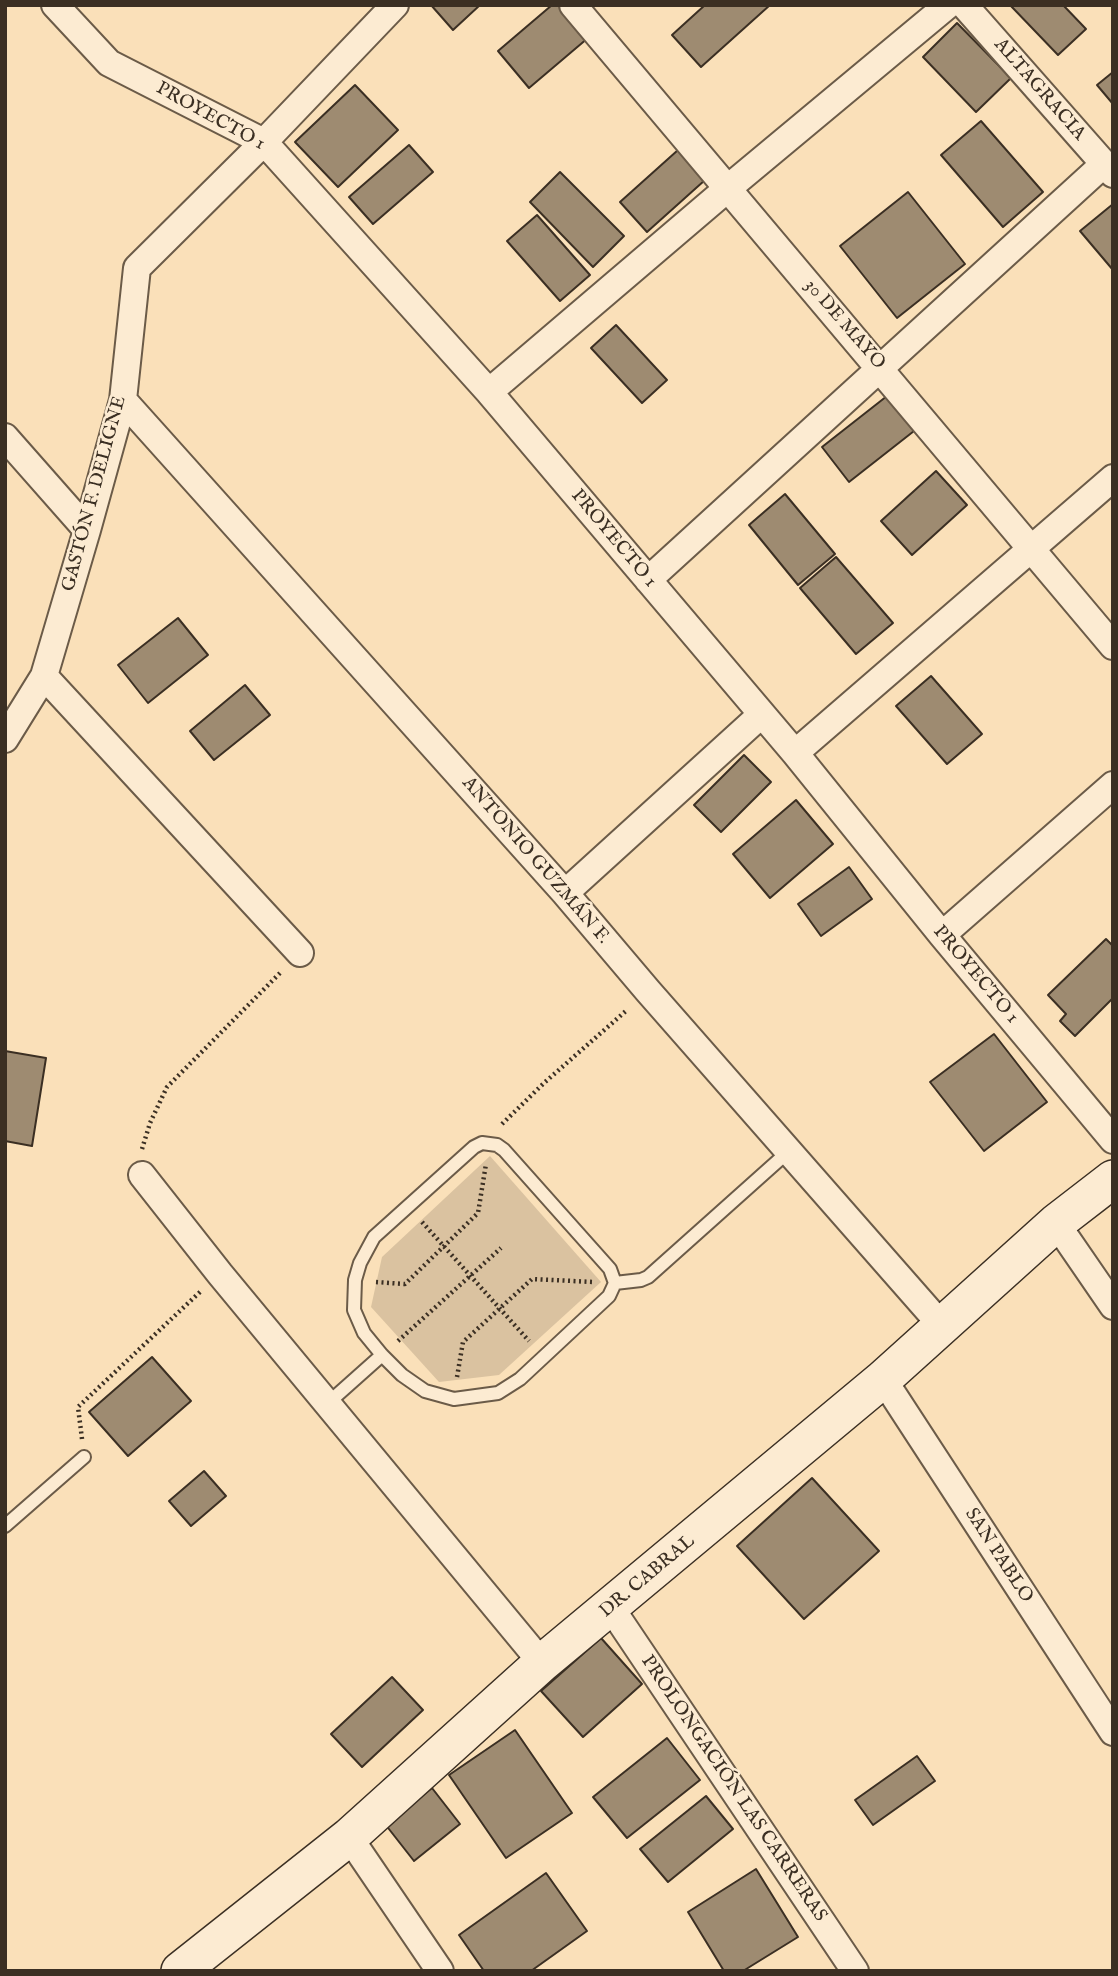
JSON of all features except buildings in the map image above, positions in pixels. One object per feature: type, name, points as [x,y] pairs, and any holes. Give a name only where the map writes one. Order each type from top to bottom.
[{"type":"street","name":"PROYECTO 1","points":[[55,5],[109,63],[264,142],[489,392],[795,753],[1113,1140]]},
{"type":"street","name":"GASTÓN F. DELIGNE","points":[[5,739],[44,676],[87,530],[123,400],[137,268],[264,142],[395,5]]},
{"type":"street","name":"30 DE MAYO","points":[[573,5],[1113,646]]},
{"type":"street","points":[[489,392],[948,5]]},
{"type":"street","name":"ALTAGRACIA","points":[[964,5],[1109,169]]},
{"type":"street","points":[[648,580],[881,368],[1109,169]]},
{"type":"street","name":"ANTONIO GUZMÁN F.","points":[[123,400],[565,893],[943,1327]]},
{"type":"street","points":[[5,437],[87,530]]},
{"type":"street","points":[[795,753],[1113,478]]},
{"type":"street","points":[[44,676],[300,953]]},
{"type":"street","points":[[565,893],[762,714]]},
{"type":"street","points":[[942,935],[1113,785]]},
{"type":"street","points":[[142,1175],[220,1274],[542,1663]]},
{"type":"street","name":"DR. CABRAL","points":[[180,1971],[349,1836],[542,1663],[883,1380],[1056,1223],[1113,1179]]},
{"type":"street","points":[[1056,1223],[1113,1306]]},
{"type":"street","name":"SAN PABLO","points":[[883,1380],[1113,1732]]},
{"type":"street","name":"PROLONGACIÓN LAS CARRERAS","points":[[611,1608],[855,1971]]},
{"type":"street","points":[[349,1836],[440,1971]]},
{"type":"lane","points":[[490,1143],[505,1150],[610,1269],[615,1283],[609,1296],[520,1379],[498,1393],[454,1399],[425,1391],[402,1375],[382,1355],[364,1333],[354,1310],[355,1280],[360,1263],[374,1237],[474,1147],[490,1143]]},
{"type":"lane","points":[[615,1283],[648,1277],[789,1151]]},
{"type":"lane","points":[[327,1404],[382,1355]]},
{"type":"lane","points":[[5,1526],[84,1457]]},
{"type":"path","points":[[142,1175],[142,1150],[167,1087],[300,953]]},
{"type":"path","points":[[355,1280],[405,1284],[478,1213],[490,1143],[506,1119],[648,991]]},
{"type":"path","points":[[408,1206],[544,1357]]},
{"type":"path","points":[[382,1355],[501,1248]]},
{"type":"path","points":[[84,1457],[78,1407],[220,1274]]},
{"type":"path","points":[[454,1399],[463,1342],[532,1279],[615,1283]]},
{"type":"shaded area","points":[[490,1156],[601,1282],[499,1375],[439,1382],[371,1307],[382,1257]]}]
